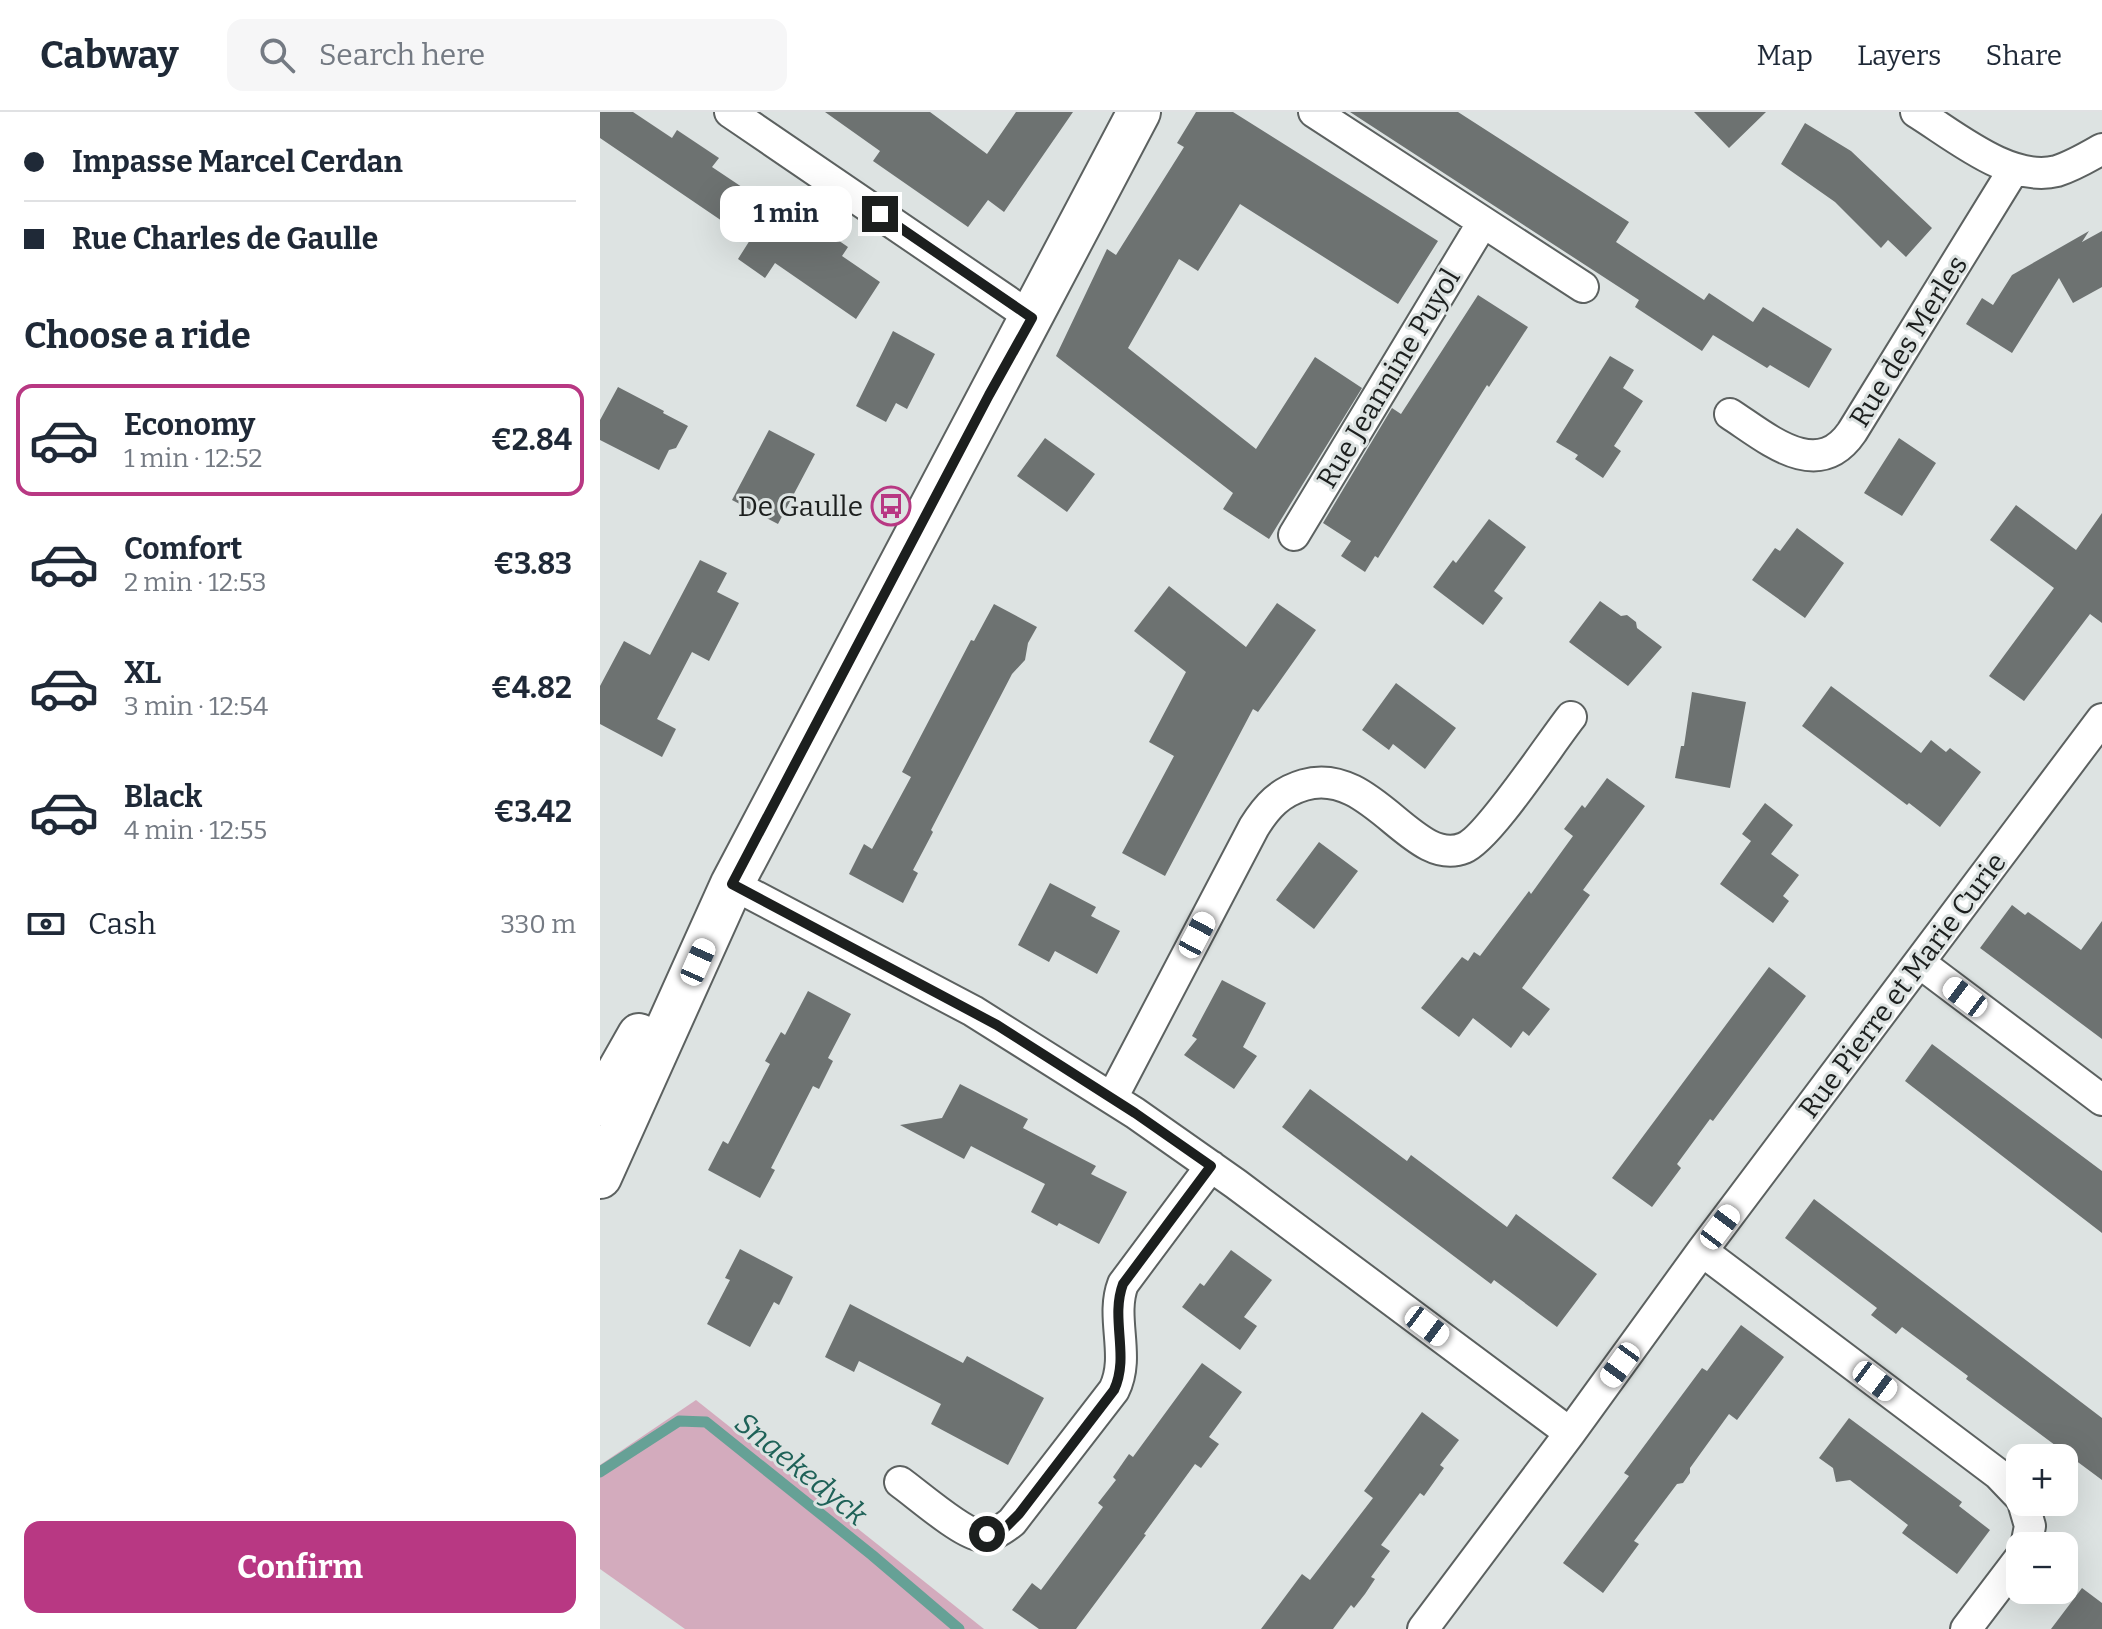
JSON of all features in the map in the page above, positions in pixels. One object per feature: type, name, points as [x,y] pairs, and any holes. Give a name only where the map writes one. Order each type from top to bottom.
[{"type":"street","points":[[730,112],[1032,318]]},
{"type":"street","points":[[600,1177],[732,884],[1139,112]]},
{"type":"street","points":[[1314,112],[1583,287]]},
{"type":"street","points":[[1916,112],[2014,169],[2036,173],[2059,170],[2102,149]]},
{"type":"street","name":"Rue des Merles","points":[[1730,414],[1782,447],[1801,455],[1831,452],[1840,447],[2014,169]]},
{"type":"street","name":"Rue Jeannine Puyol","points":[[1294,535],[1483,222]]},
{"type":"street","points":[[1112,1098],[1254,827],[1277,798],[1309,784],[1332,782],[1361,796],[1429,846],[1443,852],[1459,850],[1481,838],[1571,717]]},
{"type":"street","name":"Rue Pierre et Marie Curie","points":[[1423,1629],[1702,1251],[2102,719]]},
{"type":"street","points":[[732,884],[962,1005],[1112,1098],[1211,1166],[1570,1433]]},
{"type":"street","points":[[600,1104],[662,995],[732,884]]},
{"type":"street","points":[[1920,963],[2102,1100]]},
{"type":"street","points":[[900,1482],[960,1526],[978,1535],[997,1533],[1012,1522],[1114,1390],[1121,1372],[1119,1302],[1123,1284],[1211,1166]]},
{"type":"street","points":[[1702,1251],[2006,1482]]},
{"type":"street","points":[[1966,1629],[2006,1576]]},
{"type":"shaded area","points":[[696,1400],[984,1629],[685,1629],[600,1569],[600,1465]]},
{"type":"building","points":[[600,112],[633,112],[672,138],[677,130],[719,158],[712,167],[772,207],[778,199],[848,247],[842,256],[880,282],[856,319],[775,263],[765,278],[738,259],[750,240],[600,138]]},
{"type":"building","points":[[825,112],[930,112],[987,154],[1016,112],[1073,112],[1004,212],[988,200],[968,227],[873,161],[880,151]]},
{"type":"building","points":[[1196,112],[1233,112],[1438,241],[1398,304],[1240,204],[1198,271],[1179,259],[1128,348],[1256,449],[1315,357],[1362,388],[1269,539],[1223,509],[1233,493],[1056,356],[1107,249],[1116,255],[1184,147],[1177,143]]},
{"type":"building","points":[[1350,112],[1458,112],[1629,222],[1616,242],[1704,300],[1709,293],[1753,322],[1763,307],[1832,349],[1809,388],[1770,365],[1767,368],[1713,335],[1702,351],[1635,307],[1639,300]]},
{"type":"building","points":[[1694,112],[1766,112],[1729,148]]},
{"type":"building","points":[[1805,123],[1851,151],[1932,228],[1906,257],[1888,240],[1881,248],[1835,202],[1781,164]]},
{"type":"building","points":[[2089,231],[2082,242],[2102,231],[2102,287],[2073,303],[2059,278],[2012,353],[1966,324],[1982,298],[1993,305],[2012,275]]},
{"type":"building","points":[[1478,295],[1528,327],[1489,387],[1487,385],[1378,558],[1375,556],[1365,572],[1341,556],[1351,541],[1323,523],[1392,408],[1401,414]]},
{"type":"building","points":[[893,331],[935,354],[907,409],[896,403],[886,422],[856,406]]},
{"type":"building","points":[[1610,356],[1634,370],[1623,388],[1643,401],[1614,446],[1621,451],[1603,478],[1575,459],[1578,455],[1556,442]]},
{"type":"building","points":[[618,387],[688,426],[676,448],[669,450],[659,470],[600,440],[600,420]]},
{"type":"building","points":[[769,430],[815,454],[778,524],[732,500]]},
{"type":"building","points":[[1045,438],[1095,474],[1067,512],[1017,476]]},
{"type":"building","points":[[1899,438],[1936,463],[1902,516],[1864,493]]},
{"type":"building","points":[[2016,505],[2076,550],[2102,513],[2102,623],[2090,614],[2024,701],[1989,676],[2054,588],[1990,540]]},
{"type":"building","points":[[1489,519],[1526,547],[1494,591],[1503,598],[1483,625],[1433,587],[1453,560],[1456,563]]},
{"type":"building","points":[[1797,528],[1844,563],[1805,618],[1752,580],[1775,548],[1780,551]]},
{"type":"building","points":[[700,560],[727,573],[717,592],[739,603],[709,661],[692,652],[657,719],[676,729],[662,757],[600,724],[600,686],[624,641],[650,655]]},
{"type":"building","points":[[1169,586],[1246,647],[1277,603],[1316,630],[1258,712],[1253,709],[1165,876],[1122,853],[1174,756],[1149,742],[1186,672],[1134,631]]},
{"type":"building","points":[[1600,601],[1621,616],[1627,615],[1636,622],[1637,628],[1662,647],[1628,686],[1569,642]]},
{"type":"building","points":[[994,604],[1037,627],[1028,643],[1025,660],[1012,674],[931,830],[933,832],[913,870],[918,873],[903,903],[849,874],[864,844],[872,849],[911,777],[902,772],[971,640],[974,641]]},
{"type":"building","points":[[1396,683],[1456,728],[1425,769],[1393,744],[1389,750],[1362,730]]},
{"type":"building","points":[[1831,686],[1921,753],[1931,740],[1946,752],[1950,748],[1981,772],[1940,827],[1802,726]]},
{"type":"building","points":[[1692,692],[1746,702],[1730,788],[1675,778],[1681,746],[1684,746]]},
{"type":"building","points":[[1607,778],[1645,806],[1583,890],[1590,895],[1522,988],[1550,1009],[1529,1036],[1523,1031],[1511,1048],[1473,1018],[1459,1037],[1421,1008],[1462,957],[1468,961],[1474,952],[1480,956],[1529,891],[1531,894],[1573,836],[1564,829],[1582,805],[1585,808]]},
{"type":"building","points":[[1765,803],[1793,825],[1771,854],[1799,875],[1783,896],[1789,901],[1773,923],[1720,884],[1751,841],[1742,834]]},
{"type":"building","points":[[1319,842],[1358,871],[1314,929],[1276,900]]},
{"type":"building","points":[[1050,883],[1096,907],[1091,916],[1120,931],[1097,974],[1055,951],[1049,962],[1018,945]]},
{"type":"building","points":[[2012,905],[2025,915],[2028,912],[2081,950],[2102,921],[2102,1039],[1980,948]]},
{"type":"building","points":[[1769,967],[1806,996],[1677,1164],[1681,1168],[1652,1207],[1612,1178]]},
{"type":"building","points":[[1222,980],[1266,1003],[1243,1047],[1257,1056],[1234,1089],[1184,1055],[1197,1039],[1192,1036]]},
{"type":"building","points":[[808,991],[851,1014],[828,1058],[833,1061],[819,1089],[813,1086],[771,1168],[775,1170],[760,1198],[708,1170],[723,1141],[728,1144],[770,1064],[765,1061],[781,1032],[785,1035]]},
{"type":"building","points":[[1932,1044],[2102,1171],[2102,1233],[1905,1081]]},
{"type":"building","points":[[960,1084],[1028,1119],[1023,1128],[1096,1166],[1091,1174],[1127,1192],[1099,1244],[1031,1212],[1045,1184],[971,1146],[964,1159],[900,1125],[942,1118]]},
{"type":"building","points":[[1310,1089],[1407,1161],[1411,1155],[1507,1227],[1516,1214],[1597,1274],[1557,1327],[1494,1280],[1491,1284],[1282,1127]]},
{"type":"building","points":[[1814,1199],[2102,1418],[2102,1480],[2078,1462],[2078,1444],[2054,1444],[1902,1327],[1896,1334],[1871,1315],[1877,1308],[1785,1238]]},
{"type":"building","points":[[740,1249],[793,1277],[779,1305],[774,1302],[750,1347],[707,1324],[730,1280],[725,1278]]},
{"type":"building","points":[[1231,1250],[1272,1280],[1244,1317],[1257,1326],[1240,1350],[1182,1307],[1200,1283],[1204,1286]]},
{"type":"building","points":[[850,1304],[963,1363],[967,1356],[1044,1398],[1008,1465],[931,1424],[941,1404],[859,1361],[854,1372],[825,1357]]},
{"type":"building","points":[[1741,1325],[1784,1357],[1737,1420],[1729,1414],[1690,1468],[1683,1483],[1677,1484],[1634,1541],[1639,1544],[1603,1593],[1563,1563],[1629,1476],[1624,1473],[1702,1368],[1707,1371]]},
{"type":"building","points":[[1202,1363],[1242,1392],[1209,1437],[1219,1444],[1201,1468],[1195,1464],[1076,1629],[1039,1629],[1012,1610],[1032,1583],[1041,1590],[1103,1507],[1098,1503],[1116,1480],[1113,1477],[1129,1454],[1133,1457]]},
{"type":"building","points":[[1422,1412],[1459,1440],[1440,1465],[1444,1468],[1424,1496],[1420,1493],[1381,1545],[1390,1551],[1371,1577],[1375,1579],[1365,1594],[1354,1608],[1351,1605],[1333,1629],[1261,1629],[1302,1574],[1310,1580],[1373,1498],[1364,1491]]},
{"type":"building","points":[[1849,1418],[1962,1502],[1959,1506],[1990,1530],[1957,1574],[1902,1533],[1908,1525],[1850,1480],[1836,1482],[1833,1468],[1819,1458]]},
{"type":"building","points":[[2082,1588],[2102,1603],[2102,1629],[2051,1629],[2070,1604],[2078,1604],[2078,1593]]},
{"type":"waterway","name":"Snaekedyck","points":[[600,1472],[679,1421],[706,1422],[959,1629]]},
{"type":"place","name":"De Gaulle","points":[[891,506]]},
{"type":"route","points":[[880,214],[1032,318],[732,884],[997,1025],[1135,1113],[1211,1166],[1123,1284],[1119,1302],[1121,1372],[1114,1390],[1012,1522],[997,1533],[987,1534]]}]
